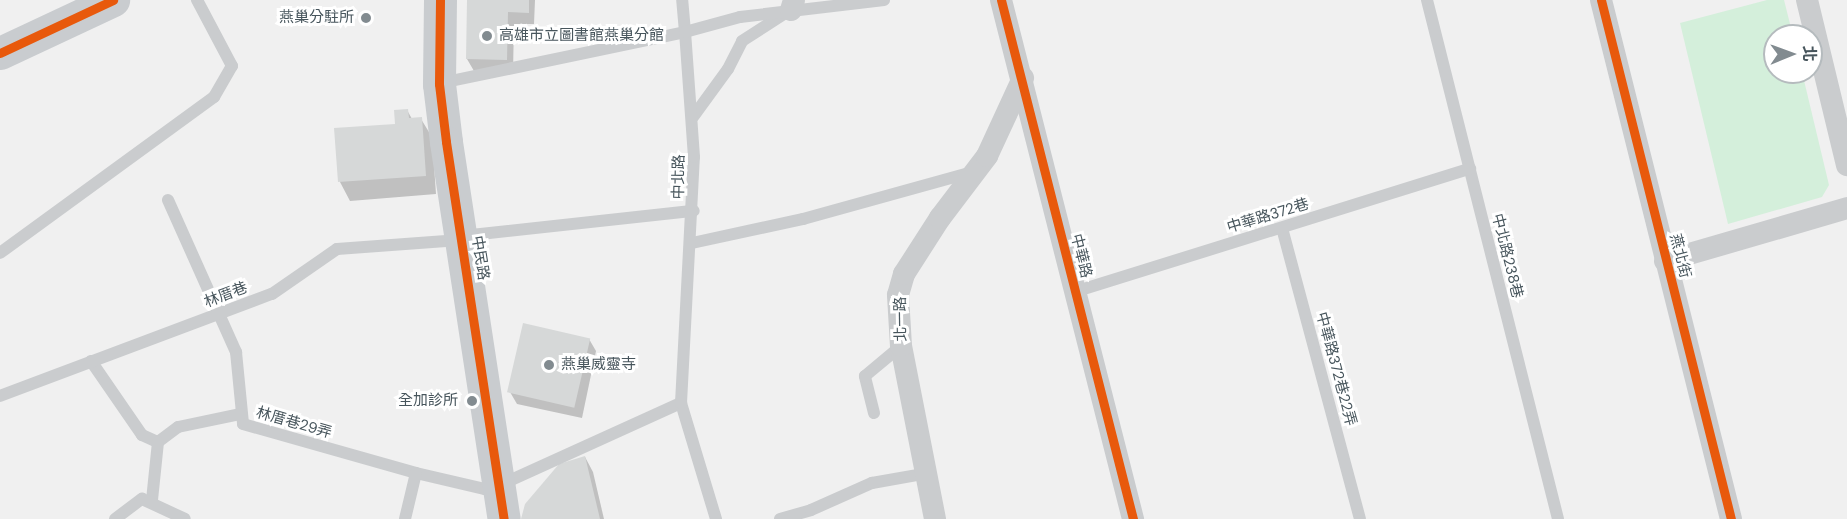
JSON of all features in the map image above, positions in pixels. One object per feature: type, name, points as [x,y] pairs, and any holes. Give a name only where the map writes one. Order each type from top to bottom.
[{"type":"street","points":[[0,53],[113,0]]},
{"type":"street","name":"中民路","points":[[440,0],[440,84],[504,519]]},
{"type":"street","name":"中華路","points":[[1001,0],[1023,78],[1074,292],[1133,519]]},
{"type":"street","name":"燕北街","points":[[1601,0],[1731,519]]},
{"type":"street","points":[[1807,0],[1847,165]]},
{"type":"street","name":"北一路","points":[[935,519],[929,473],[901,346],[898,295],[904,274],[987,156],[1023,78]]},
{"type":"street","points":[[1665,261],[1847,208]]},
{"type":"lane","points":[[0,253],[214,96],[232,66],[197,0]]},
{"type":"lane","name":"中北路","points":[[682,0],[693,117],[694,211],[681,403],[716,519]]},
{"type":"lane","points":[[440,84],[685,32],[792,5],[861,6],[884,0]]},
{"type":"lane","name":"中北路238巷","points":[[1427,0],[1558,519]]},
{"type":"lane","points":[[693,117],[728,69],[741,41],[792,5]]},
{"type":"lane","name":"中華路372巷","points":[[1074,292],[1470,169]]},
{"type":"lane","points":[[692,243],[803,219],[976,171]]},
{"type":"lane","points":[[168,200],[236,352],[240,414]]},
{"type":"lane","name":"林厝巷","points":[[0,396],[272,294],[337,249],[461,238],[694,211]]},
{"type":"lane","name":"中華路372巷22弄","points":[[1282,228],[1360,519]]},
{"type":"lane","points":[[874,413],[865,376],[901,346]]},
{"type":"lane","points":[[91,361],[142,435],[158,442],[152,500]]},
{"type":"lane","points":[[500,485],[681,403]]},
{"type":"lane","name":"林厝巷29弄","points":[[158,442],[178,427],[240,414],[243,424],[416,473],[485,489],[500,485]]},
{"type":"lane","points":[[405,519],[416,473]]},
{"type":"lane","points":[[780,519],[811,510],[872,483],[929,473]]},
{"type":"lane","points":[[115,519],[132,503],[152,500],[186,519]]},
{"type":"green space","points":[[1767,0],[1784,0],[1790,24],[1763,24],[1763,84],[1805,84],[1829,185],[1822,197],[1728,224],[1680,23]]},
{"type":"building","name":"高雄市立圖書館燕巢分館","points":[[467,0],[529,0],[529,13],[508,12],[507,60],[466,59]]},
{"type":"building","points":[[408,109],[409,118],[422,117],[426,176],[338,182],[334,128],[395,124],[394,110]]},
{"type":"building","name":"燕巢威靈寺","points":[[523,323],[590,339],[574,408],[507,392]]},
{"type":"building","points":[[585,456],[600,519],[521,519],[525,504],[559,464]]},
{"type":"cycle path","points":[[0,53],[113,0]]},
{"type":"cycle path","points":[[440,0],[439,84],[446,142],[504,519]]},
{"type":"cycle path","points":[[1001,0],[1133,519]]},
{"type":"cycle path","points":[[1601,0],[1731,519]]},
{"type":"place","name":"燕巢分駐所","points":[[366,18]]},
{"type":"place","name":"高雄市立圖書館燕巢分館","points":[[487,36]]},
{"type":"place","name":"燕巢威靈寺","points":[[549,365]]},
{"type":"place","name":"全加診所","points":[[472,401]]}]
